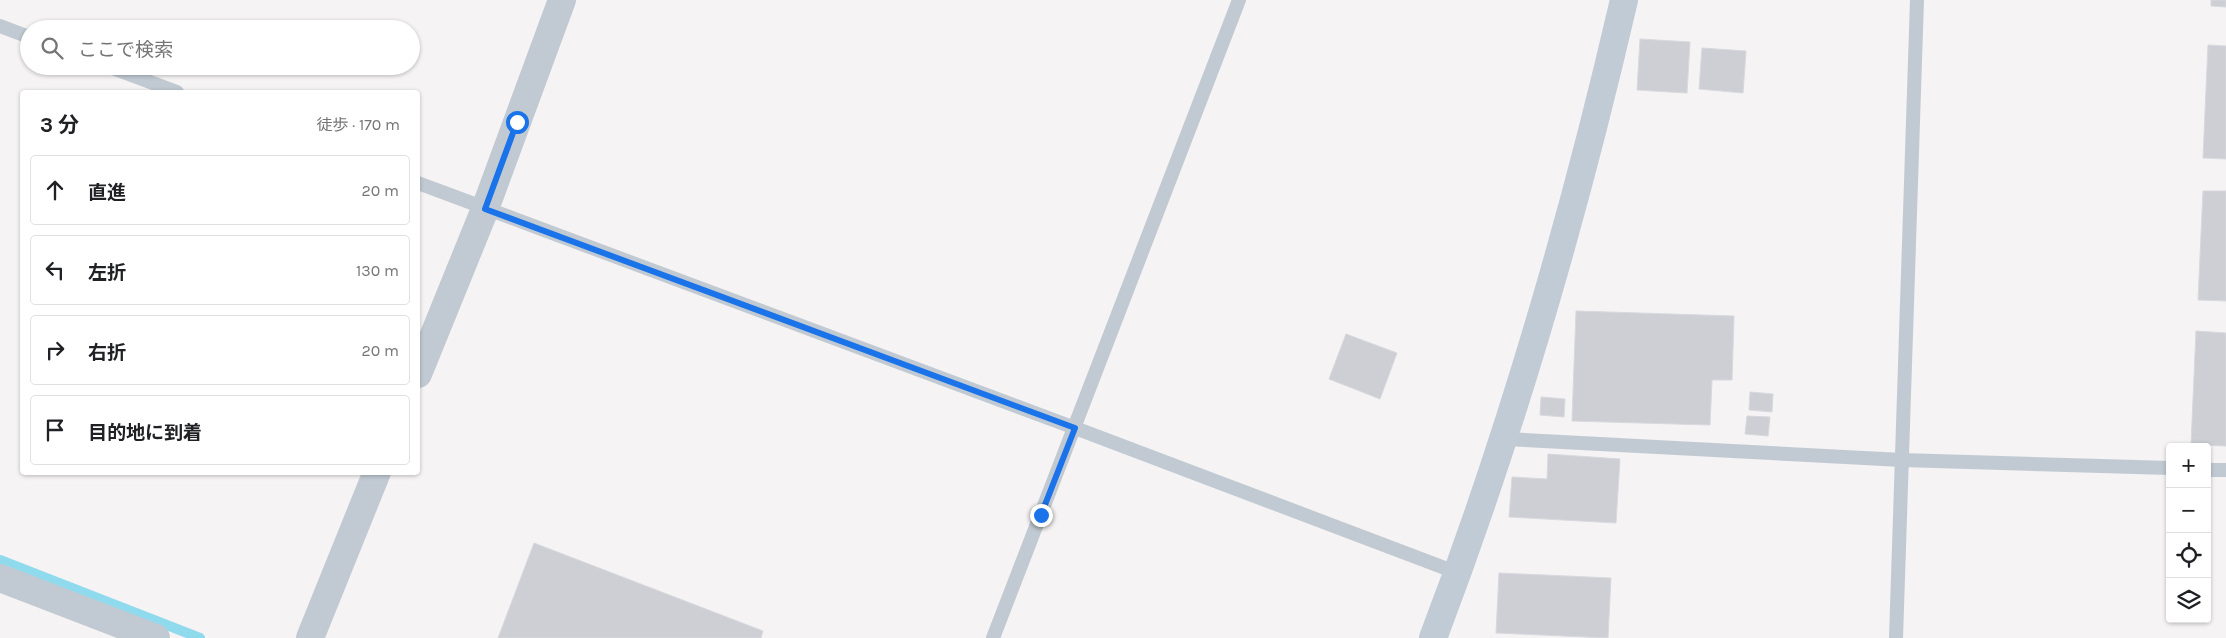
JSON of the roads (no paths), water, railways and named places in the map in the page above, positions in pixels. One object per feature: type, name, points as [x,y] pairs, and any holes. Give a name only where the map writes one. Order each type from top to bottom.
[{"type":"street","points":[[420,369],[485,209],[562,0]]},
{"type":"street","points":[[1433,638],[1505,439],[1605,82],[1624,0]]},
{"type":"street","points":[[310,638],[376,475]]},
{"type":"street","points":[[0,578],[156,638]]},
{"type":"lane","points":[[993,638],[1239,0]]},
{"type":"lane","points":[[1896,638],[1916,0]]},
{"type":"lane","points":[[0,26],[20,33]]},
{"type":"lane","points":[[131,75],[172,90]]},
{"type":"lane","points":[[420,184],[1458,573]]},
{"type":"lane","points":[[1505,439],[1902,460],[2166,468]]},
{"type":"lane","points":[[2211,470],[2226,470]]},
{"type":"waterway","points":[[0,560],[200,638]]}]
